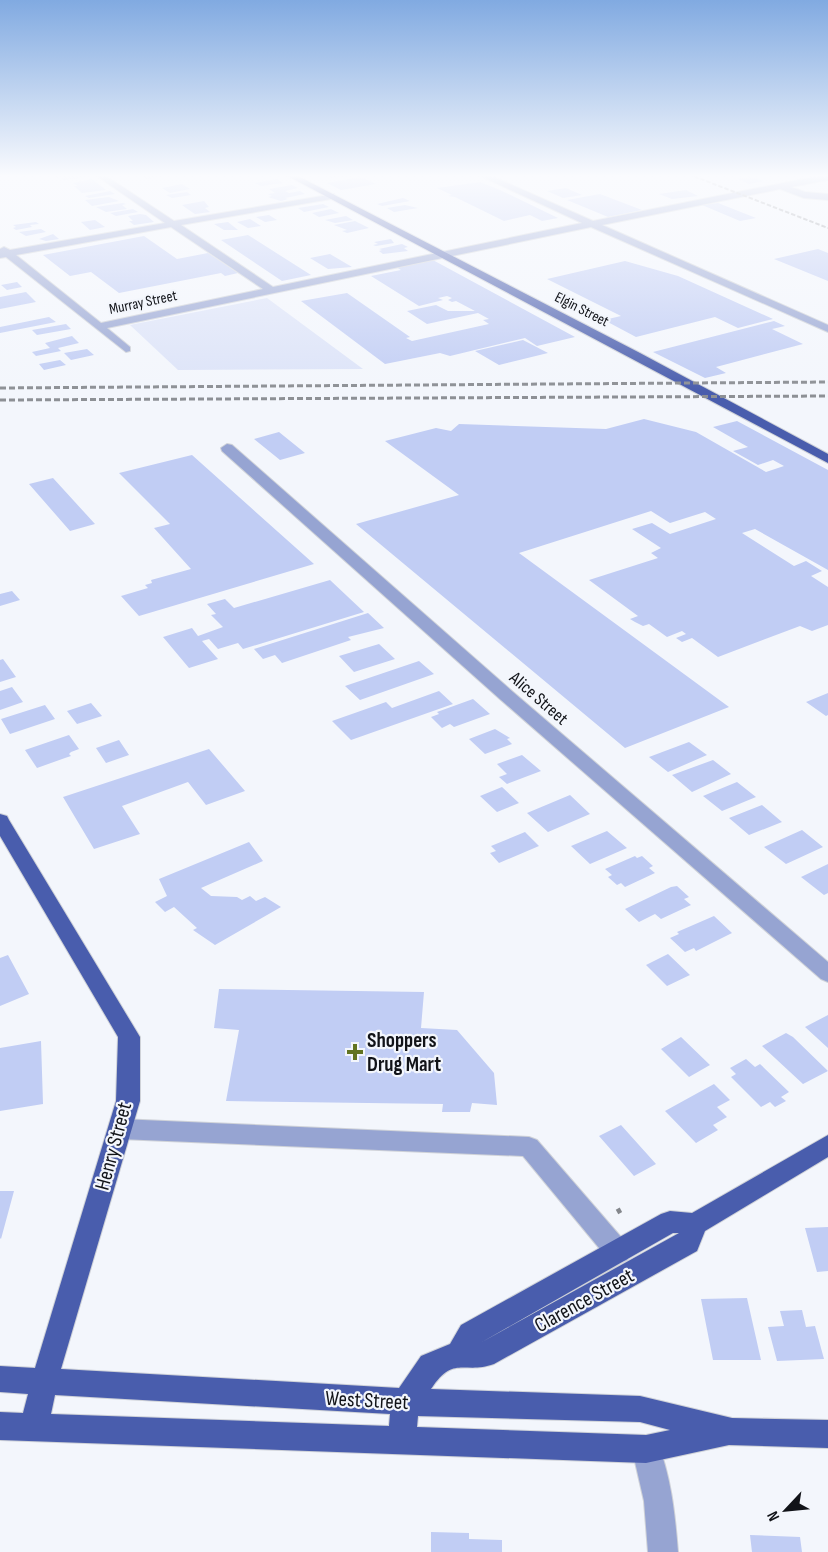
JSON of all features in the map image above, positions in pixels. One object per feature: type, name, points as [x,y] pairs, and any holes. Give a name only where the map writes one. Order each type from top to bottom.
[{"type":"main road","name":"Elgin Street","points":[[426,246],[626,350],[828,459]]},
{"type":"main road","name":"Henry Street","points":[[0,820],[129,1037],[128,1101],[44,1382],[34,1426]]},
{"type":"main road","name":"Clarence Street","points":[[459,1353],[471,1334],[670,1222],[694,1224],[828,1145]]},
{"type":"main road","name":"Clarence Street","points":[[401,1440],[406,1402],[431,1365],[459,1353],[484,1355],[495,1350],[688,1243],[694,1224]]},
{"type":"main road","name":"West Street","points":[[0,1379],[406,1402],[640,1409],[732,1432]]},
{"type":"main road","name":"West Street","points":[[0,1426],[646,1449],[732,1432],[828,1434]]},
{"type":"street","points":[[3,252],[38,246]]},
{"type":"street","points":[[206,246],[271,290]]},
{"type":"street","name":"Murray Street","points":[[99,327],[478,246]]},
{"type":"street","points":[[642,246],[828,329]]},
{"type":"street","points":[[3,252],[126,349]]},
{"type":"street","name":"Alice Street","points":[[227,448],[507,696],[828,974]]},
{"type":"street","points":[[120,1129],[529,1147],[618,1252]]},
{"type":"street","points":[[646,1449],[659,1501],[663,1552]]},
{"type":"path","points":[[617,1212],[624,1208]]},
{"type":"shaded area","points":[[267,298],[363,369],[178,370],[130,325]]},
{"type":"building","points":[[89,246],[159,246],[177,259],[208,253],[238,273],[225,276],[221,273],[119,293],[91,272],[70,276],[43,255]]},
{"type":"building","points":[[231,246],[266,246],[311,275],[282,281]]},
{"type":"building","points":[[407,246],[404,248],[408,251],[383,254],[379,249]]},
{"type":"building","points":[[818,249],[828,253],[828,281],[774,259]]},
{"type":"building","points":[[330,254],[352,267],[328,269],[310,258]]},
{"type":"building","points":[[431,259],[575,337],[537,346],[525,338],[450,356],[440,353],[385,364],[301,301],[347,293],[410,337],[406,338],[412,341],[489,324],[483,320],[489,319],[478,313],[427,324],[407,311],[436,305],[448,311],[475,311],[456,301],[448,300],[452,298],[447,296],[438,298],[443,300],[419,306],[371,276],[401,270],[396,267]]},
{"type":"building","points":[[625,261],[678,276],[773,319],[738,328],[715,317],[636,337],[604,320],[621,316],[547,279]]},
{"type":"building","points":[[17,282],[22,287],[7,290],[1,285]]},
{"type":"building","points":[[26,292],[36,302],[0,309],[0,297]]},
{"type":"building","points":[[49,317],[56,322],[0,333],[0,327]]},
{"type":"building","points":[[774,321],[785,326],[772,329],[803,344],[716,367],[726,373],[705,378],[653,352]]},
{"type":"building","points":[[66,324],[71,329],[37,335],[32,330]]},
{"type":"building","points":[[72,336],[79,343],[58,348],[61,351],[36,356],[32,352],[50,348],[45,343]]},
{"type":"building","points":[[523,340],[548,353],[499,365],[475,351]]},
{"type":"building","points":[[87,349],[94,355],[71,360],[64,353]]},
{"type":"building","points":[[60,360],[66,365],[44,370],[39,364]]},
{"type":"building","points":[[644,419],[696,432],[766,472],[784,466],[773,460],[758,465],[733,451],[748,447],[713,427],[737,421],[828,470],[828,570],[755,529],[742,533],[794,566],[806,561],[822,571],[811,576],[828,587],[828,625],[812,631],[800,626],[718,657],[692,638],[682,642],[676,638],[686,634],[682,631],[667,637],[649,624],[643,626],[635,622],[630,619],[638,616],[589,580],[658,558],[651,553],[661,548],[632,529],[652,523],[670,534],[716,519],[705,512],[670,523],[651,511],[519,553],[729,707],[625,748],[356,524],[459,495],[385,441],[436,428],[451,431],[459,424],[606,429]]},
{"type":"building","points":[[279,432],[305,453],[280,460],[254,439]]},
{"type":"building","points":[[192,455],[314,564],[139,616],[121,596],[148,588],[145,585],[152,583],[151,580],[191,569],[154,528],[170,524],[119,473]]},
{"type":"building","points":[[53,478],[95,524],[70,531],[29,484]]},
{"type":"building","points":[[330,580],[364,612],[243,649],[238,643],[218,649],[209,639],[202,641],[218,659],[189,668],[163,637],[192,628],[198,636],[223,627],[211,615],[216,614],[207,604],[225,599],[234,608]]},
{"type":"building","points":[[12,591],[20,600],[0,606],[0,594]]},
{"type":"building","points":[[368,613],[384,628],[348,637],[351,640],[282,663],[275,655],[263,659],[254,649]]},
{"type":"building","points":[[379,644],[395,659],[354,672],[339,656]]},
{"type":"building","points":[[3,659],[16,677],[0,682],[0,660]]},
{"type":"building","points":[[419,661],[434,674],[360,700],[345,686]]},
{"type":"building","points":[[12,687],[23,702],[0,710],[0,691]]},
{"type":"building","points":[[439,691],[453,704],[351,740],[332,721],[386,702],[392,708]]},
{"type":"building","points":[[828,693],[828,715],[826,716],[806,702]]},
{"type":"building","points":[[473,699],[490,714],[454,727],[450,724],[442,728],[431,717],[439,714],[437,712]]},
{"type":"building","points":[[91,703],[102,716],[77,724],[67,711]]},
{"type":"building","points":[[45,705],[55,719],[10,734],[1,719]]},
{"type":"building","points":[[495,729],[510,738],[507,739],[512,744],[485,754],[469,739]]},
{"type":"building","points":[[69,735],[79,749],[71,752],[69,754],[71,756],[37,768],[25,750]]},
{"type":"building","points":[[119,740],[129,755],[106,763],[96,748]]},
{"type":"building","points":[[689,742],[707,755],[668,772],[649,757]]},
{"type":"building","points":[[209,749],[245,791],[206,805],[188,782],[122,806],[140,834],[94,849],[63,797]]},
{"type":"building","points":[[522,755],[541,771],[507,784],[499,777],[507,774],[497,764]]},
{"type":"building","points":[[713,760],[731,774],[692,792],[672,775]]},
{"type":"building","points":[[737,782],[756,797],[722,811],[703,796]]},
{"type":"building","points":[[502,787],[519,803],[497,812],[480,796]]},
{"type":"building","points":[[570,795],[590,814],[548,832],[527,813]]},
{"type":"building","points":[[762,805],[782,822],[749,835],[729,818]]},
{"type":"building","points":[[802,830],[823,847],[786,864],[764,847]]},
{"type":"building","points":[[607,831],[627,848],[590,864],[571,846]]},
{"type":"building","points":[[525,832],[539,846],[499,863],[490,853],[496,851],[491,846]]},
{"type":"building","points":[[249,842],[263,861],[201,888],[211,896],[237,897],[242,900],[250,896],[256,901],[265,897],[281,907],[215,945],[193,930],[197,928],[174,907],[165,912],[155,902],[167,896],[159,879]]},
{"type":"building","points":[[635,856],[637,858],[642,856],[653,866],[649,868],[655,873],[625,887],[621,883],[617,885],[608,877],[612,875],[605,869]]},
{"type":"building","points":[[828,864],[828,893],[824,895],[801,877]]},
{"type":"building","points":[[677,886],[689,897],[684,899],[691,905],[661,919],[655,914],[639,922],[625,909],[671,887]]},
{"type":"building","points":[[714,916],[732,933],[696,951],[694,948],[685,952],[670,938],[679,934],[677,932]]},
{"type":"building","points":[[668,954],[690,975],[667,986],[646,965]]},
{"type":"building","points":[[8,955],[29,994],[0,1006],[0,958]]},
{"type":"building","name":"Shoppers Drug Mart","points":[[219,989],[424,992],[421,1028],[457,1030],[494,1073],[497,1105],[472,1103],[470,1112],[442,1112],[443,1104],[226,1101],[239,1030],[214,1028]]},
{"type":"building","points":[[828,1015],[828,1048],[805,1027]]},
{"type":"building","points":[[786,1033],[828,1071],[803,1084],[762,1046]]},
{"type":"building","points":[[681,1037],[710,1065],[689,1077],[661,1049]]},
{"type":"building","points":[[41,1041],[43,1104],[0,1111],[0,1048]]},
{"type":"building","points":[[746,1059],[755,1067],[760,1064],[789,1092],[781,1097],[786,1101],[775,1107],[770,1102],[761,1107],[731,1077],[736,1074],[730,1068]]},
{"type":"building","points":[[714,1084],[730,1100],[717,1107],[727,1117],[713,1125],[718,1130],[696,1143],[665,1111]]},
{"type":"building","points":[[621,1125],[656,1164],[634,1176],[599,1136]]},
{"type":"building","points":[[0,1191],[14,1191],[1,1239],[0,1238]]},
{"type":"building","points":[[828,1227],[828,1271],[817,1272],[805,1228]]},
{"type":"building","points":[[747,1298],[761,1360],[713,1360],[701,1299]]},
{"type":"building","points":[[802,1310],[806,1327],[815,1326],[824,1359],[777,1361],[768,1327],[784,1326],[780,1311]]},
{"type":"building","points":[[431,1532],[469,1533],[469,1539],[502,1540],[502,1552],[431,1552]]},
{"type":"building","points":[[750,1535],[800,1537],[802,1552],[752,1552]]},
{"type":"railway","points":[[0,388],[828,382]]},
{"type":"railway","points":[[0,400],[828,396]]},
{"type":"place","name":"Shoppers Drug Mart","points":[[355,1052]]}]
